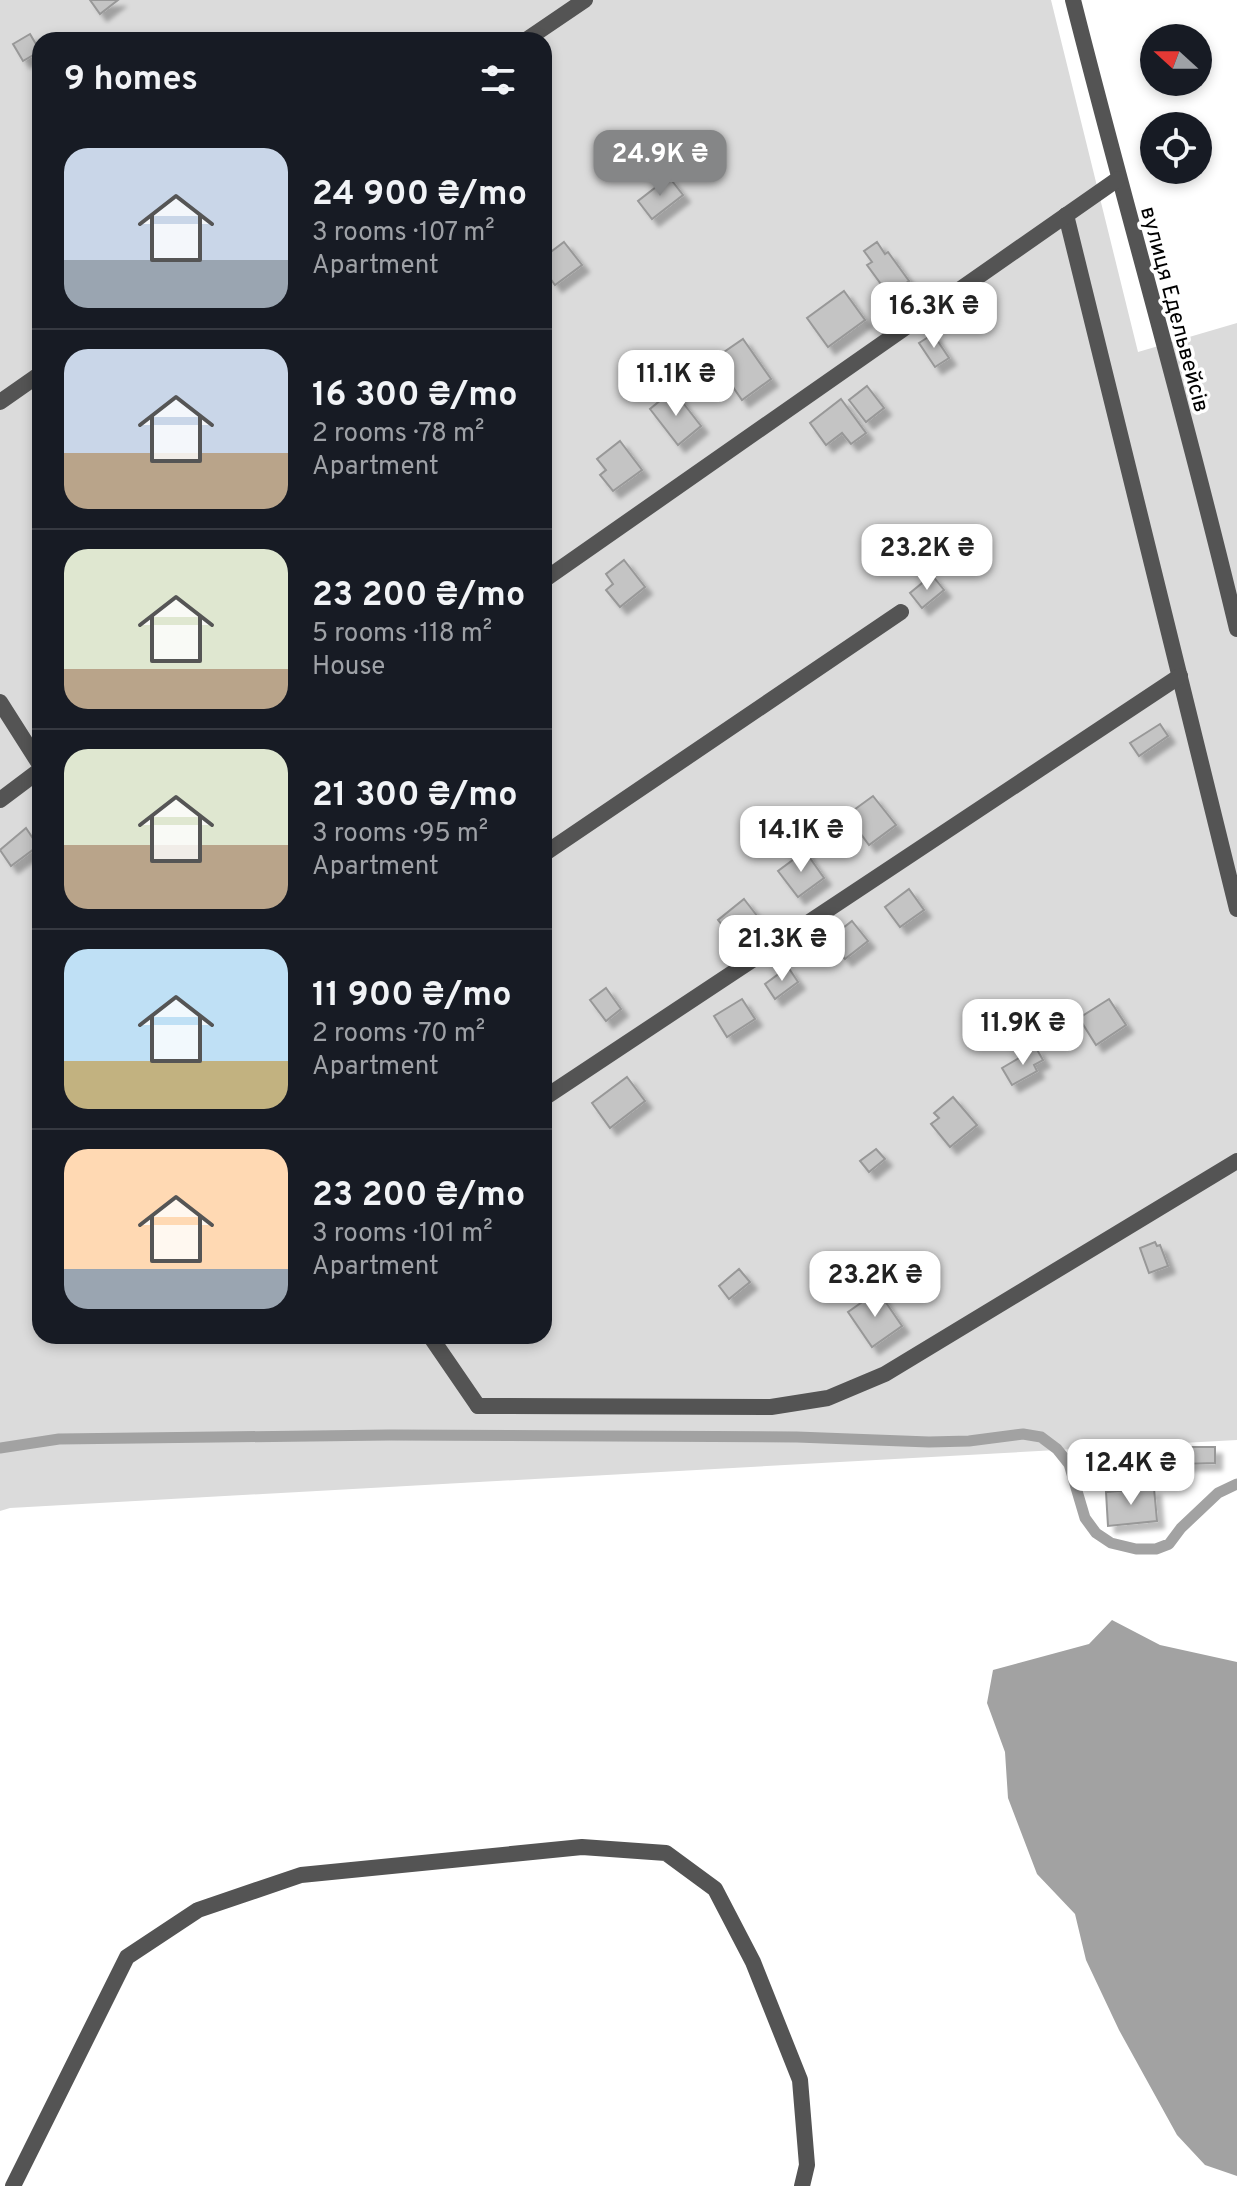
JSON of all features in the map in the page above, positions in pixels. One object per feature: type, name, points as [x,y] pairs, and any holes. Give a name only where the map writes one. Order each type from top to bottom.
[{"type":"street","points":[[538,32],[585,0]]},
{"type":"street","name":"вулиця Едельвейсів","points":[[1073,0],[1118,179],[1209,512],[1237,629]]},
{"type":"street","points":[[552,574],[1118,179]]},
{"type":"street","points":[[1066,215],[1237,909]]},
{"type":"street","points":[[0,402],[32,380]]},
{"type":"street","points":[[552,849],[901,612]]},
{"type":"street","points":[[552,1093],[1180,676]]},
{"type":"street","points":[[0,702],[32,755]]},
{"type":"street","points":[[0,800],[32,774]]},
{"type":"street","points":[[435,1344],[478,1406],[771,1407],[828,1398],[885,1374],[1237,1161]]},
{"type":"street","points":[[13,2186],[127,1957],[198,1910],[301,1875],[582,1847],[666,1853],[715,1889],[753,1962],[800,2080],[807,2165],[802,2186]]},
{"type":"shaded area","points":[[0,0],[1051,0],[1138,352],[1237,323],[1237,1440],[10,1508],[0,1511]]},
{"type":"shaded area","points":[[1112,1620],[1160,1645],[1237,1662],[1237,2176],[1205,2165],[1177,2135],[1119,2030],[1086,1960],[1075,1914],[1037,1874],[1008,1798],[1005,1752],[987,1703],[993,1670],[1089,1644]]},
{"type":"building","points":[[90,0],[118,0],[100,14]]},
{"type":"building","points":[[30,34],[32,56],[23,61],[13,44]]},
{"type":"building","points":[[669,177],[683,195],[652,219],[638,201]]},
{"type":"building","points":[[564,242],[582,265],[555,285],[552,281],[552,251]]},
{"type":"building","points":[[877,242],[909,281],[889,295],[867,265],[872,262],[864,251]]},
{"type":"building","points":[[844,291],[865,320],[828,347],[807,318]]},
{"type":"building","points":[[933,334],[949,358],[935,367],[919,343]]},
{"type":"building","points":[[743,339],[771,379],[742,400],[719,367],[730,360],[724,352]]},
{"type":"building","points":[[867,386],[884,408],[866,422],[849,400]]},
{"type":"building","points":[[673,390],[701,426],[678,445],[650,409]]},
{"type":"building","points":[[841,399],[866,433],[851,444],[842,433],[826,445],[810,423]]},
{"type":"building","points":[[620,441],[642,470],[613,491],[600,475],[606,470],[597,459]]},
{"type":"building","points":[[624,560],[645,587],[620,607],[606,590],[613,584],[606,574]]},
{"type":"building","points":[[932,575],[944,590],[922,608],[910,593]]},
{"type":"building","points":[[1160,724],[1168,736],[1139,756],[1130,743]]},
{"type":"building","points":[[873,796],[896,825],[869,845],[847,815]]},
{"type":"building","points":[[26,828],[32,837],[32,850],[11,866],[0,850]]},
{"type":"building","points":[[805,851],[824,878],[798,897],[778,871]]},
{"type":"building","points":[[909,889],[924,910],[900,927],[885,907]]},
{"type":"building","points":[[744,899],[761,921],[735,941],[718,920]]},
{"type":"building","points":[[852,921],[868,941],[845,959],[829,939]]},
{"type":"building","points":[[788,967],[798,982],[775,999],[765,984]]},
{"type":"building","points":[[606,988],[621,1009],[606,1021],[590,1000]]},
{"type":"building","points":[[742,999],[755,1019],[727,1037],[714,1016]]},
{"type":"building","points":[[1109,999],[1126,1025],[1096,1045],[1079,1018]]},
{"type":"building","points":[[1036,1048],[1043,1060],[1034,1065],[1037,1071],[1012,1085],[1002,1068]]},
{"type":"building","points":[[627,1077],[645,1101],[610,1128],[592,1103]]},
{"type":"building","points":[[953,1097],[977,1125],[950,1147],[931,1124],[939,1118],[934,1113]]},
{"type":"building","points":[[876,1149],[885,1159],[869,1172],[860,1161]]},
{"type":"building","points":[[1155,1242],[1157,1246],[1160,1245],[1168,1266],[1149,1273],[1140,1248]]},
{"type":"building","points":[[739,1269],[750,1282],[729,1299],[719,1286]]},
{"type":"building","points":[[878,1291],[902,1326],[872,1347],[848,1312]]},
{"type":"building","points":[[1183,1447],[1215,1447],[1215,1463],[1183,1464]]},
{"type":"building","points":[[1154,1488],[1157,1521],[1108,1526],[1106,1492]]},
{"type":"waterway","points":[[0,1448],[59,1439],[389,1435],[797,1437],[929,1442],[1023,1434],[1041,1437],[1057,1449],[1069,1464],[1085,1518],[1096,1533],[1111,1543],[1136,1549],[1156,1549],[1169,1544],[1181,1528],[1218,1493],[1237,1484]]}]
